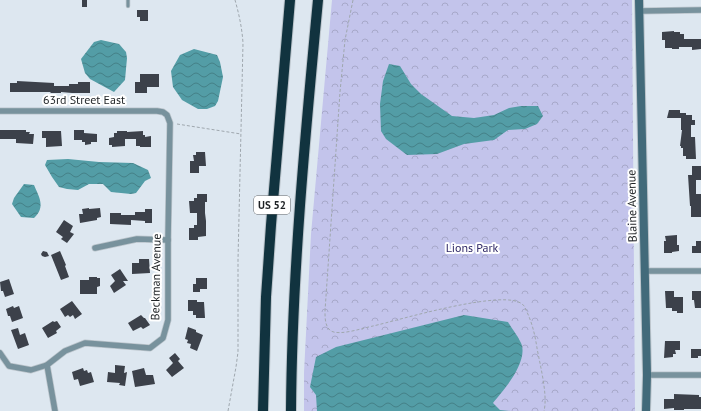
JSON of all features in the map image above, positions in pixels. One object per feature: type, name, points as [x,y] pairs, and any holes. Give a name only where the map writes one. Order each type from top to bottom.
[{"type":"highway","name":"US 52","points":[[263,411],[266,297],[290,0]]},
{"type":"highway","name":"US 52","points":[[291,411],[296,259],[318,0]]},
{"type":"street","name":"Blaine Avenue","points":[[640,0],[647,375],[646,411]]},
{"type":"street","points":[[640,11],[701,10]]},
{"type":"street","name":"63rd Street East","points":[[0,111],[157,111],[168,115]]},
{"type":"street","name":"Beckman Avenue","points":[[47,365],[65,351],[84,343],[150,348],[163,338],[168,320],[170,123],[168,115]]},
{"type":"street","points":[[95,248],[137,239],[168,240]]},
{"type":"street","points":[[645,271],[701,271]]},
{"type":"street","points":[[0,353],[9,366],[31,370],[47,365],[55,411]]},
{"type":"street","points":[[647,375],[701,375]]},
{"type":"lane","points":[[128,0],[128,6]]},
{"type":"path","points":[[228,411],[238,352],[243,43],[242,26],[235,0]]},
{"type":"path","points":[[353,0],[345,40],[340,92],[325,311],[326,324],[330,330],[338,332],[350,331],[391,322],[433,310],[461,305],[497,299],[519,302],[523,305],[530,318],[535,335],[544,386],[544,411]]},
{"type":"path","points":[[170,123],[241,134]]},
{"type":"green space","name":"Lions Park","points":[[332,0],[632,0],[635,411],[304,411],[304,373],[311,234]]},
{"type":"water","points":[[101,40],[119,44],[126,52],[127,58],[125,80],[114,92],[90,79],[85,73],[81,59],[94,42]]},
{"type":"water","points":[[194,49],[217,55],[220,62],[223,77],[218,101],[215,106],[207,109],[198,109],[182,100],[173,87],[171,71],[180,55]]},
{"type":"water","points":[[389,64],[400,66],[411,84],[421,94],[452,116],[474,118],[494,115],[509,108],[538,106],[543,116],[537,124],[525,129],[508,130],[494,140],[464,144],[437,154],[407,155],[386,139],[381,131],[380,104],[383,81]]},
{"type":"water","points":[[68,159],[133,163],[148,170],[151,178],[145,181],[136,193],[131,194],[111,192],[103,184],[89,184],[78,190],[67,189],[59,187],[45,165],[47,160]]},
{"type":"water","points":[[24,184],[34,185],[39,198],[41,206],[40,210],[34,218],[21,217],[12,204],[14,198]]},
{"type":"water","points":[[464,315],[508,322],[520,340],[523,350],[519,366],[509,383],[493,403],[500,410],[511,411],[317,411],[316,395],[310,387],[316,357],[336,347]]},
{"type":"building","points":[[82,0],[87,0],[87,7],[82,7]]},
{"type":"building","points":[[137,10],[148,10],[148,21],[140,21],[140,17],[137,17]]},
{"type":"building","points":[[674,31],[684,34],[684,39],[701,39],[701,49],[692,50],[692,47],[679,47],[679,49],[665,48],[665,40],[662,40],[662,32]]},
{"type":"building","points":[[140,74],[159,74],[159,87],[147,87],[147,93],[135,93],[135,82],[140,82]]},
{"type":"building","points":[[17,81],[54,83],[54,86],[69,86],[69,84],[78,84],[78,82],[90,82],[90,93],[10,92],[10,83],[17,83]]},
{"type":"building","points":[[669,110],[680,110],[680,113],[692,115],[692,120],[695,120],[695,125],[691,125],[691,137],[695,137],[696,159],[686,159],[686,156],[683,156],[683,148],[680,146],[682,130],[681,118],[667,118]]},
{"type":"building","points":[[0,130],[26,130],[26,132],[30,132],[29,134],[34,134],[33,144],[16,143],[16,139],[0,139]]},
{"type":"building","points":[[74,130],[84,130],[84,133],[97,134],[97,142],[91,142],[91,144],[85,145],[85,142],[82,142],[82,140],[74,140]]},
{"type":"building","points":[[42,131],[61,131],[62,146],[46,147],[46,138],[42,138]]},
{"type":"building","points":[[117,131],[143,131],[143,135],[145,135],[145,137],[151,136],[151,147],[136,146],[136,139],[125,139],[125,146],[112,147],[112,145],[109,145],[109,138],[114,137],[114,133],[117,133]]},
{"type":"building","points":[[196,152],[205,152],[206,166],[199,166],[199,173],[190,173],[190,161],[194,161],[193,155],[196,155]]},
{"type":"building","points":[[692,166],[701,166],[701,180],[696,180],[696,194],[701,194],[701,217],[691,217],[688,175],[692,175]]},
{"type":"building","points":[[197,194],[207,194],[207,202],[205,202],[206,236],[198,237],[198,240],[189,240],[189,228],[194,228],[194,225],[197,225],[197,213],[190,213],[189,201],[194,201],[194,198],[197,198]]},
{"type":"building","points":[[100,208],[101,217],[97,218],[97,220],[80,223],[79,214],[83,214],[82,209]]},
{"type":"building","points":[[145,209],[152,209],[152,223],[131,220],[131,225],[110,224],[110,213],[135,215],[135,212],[145,212]]},
{"type":"building","points":[[64,220],[73,226],[70,232],[74,234],[67,243],[61,239],[63,237],[56,232]]},
{"type":"building","points":[[677,235],[677,245],[679,245],[679,251],[664,253],[664,241],[666,241],[665,236]]},
{"type":"building","points":[[696,241],[701,241],[701,253],[692,253],[692,246],[696,246]]},
{"type":"building","points":[[43,251],[47,252],[49,256],[42,256],[41,254]]},
{"type":"building","points":[[60,251],[69,277],[61,280],[51,255]]},
{"type":"building","points":[[139,259],[149,259],[150,273],[132,274],[132,263],[139,263]]},
{"type":"building","points":[[120,269],[128,281],[123,281],[126,285],[114,293],[110,286],[115,281],[111,275]]},
{"type":"building","points":[[89,277],[100,278],[100,286],[97,287],[97,294],[80,294],[80,280],[89,280]]},
{"type":"building","points":[[196,278],[207,278],[207,289],[200,289],[200,292],[193,292],[193,284],[196,284]]},
{"type":"building","points":[[9,279],[14,294],[5,297],[3,291],[1,291],[0,282]]},
{"type":"building","points":[[665,291],[674,291],[674,297],[683,297],[683,313],[672,311],[672,308],[666,308]]},
{"type":"building","points":[[692,291],[701,291],[701,308],[695,308],[694,300],[692,300]]},
{"type":"building","points":[[188,300],[204,302],[205,318],[196,318],[196,315],[193,315],[193,311],[188,311]]},
{"type":"building","points":[[72,301],[82,314],[75,319],[73,315],[70,317],[68,315],[65,317],[60,309]]},
{"type":"building","points":[[13,306],[14,308],[19,306],[23,318],[12,322],[6,309]]},
{"type":"building","points":[[141,315],[150,325],[143,329],[141,327],[133,331],[128,323]]},
{"type":"building","points":[[53,321],[57,321],[61,327],[56,331],[57,333],[48,338],[42,328]]},
{"type":"building","points":[[188,327],[203,335],[197,351],[190,348],[191,344],[187,343],[188,340],[185,339]]},
{"type":"building","points":[[18,328],[20,335],[25,333],[29,345],[18,349],[11,330]]},
{"type":"building","points":[[665,341],[680,341],[680,350],[675,350],[676,354],[673,354],[673,357],[664,358]]},
{"type":"building","points":[[691,349],[701,349],[701,356],[698,356],[698,358],[691,358]]},
{"type":"building","points":[[175,353],[180,359],[178,361],[184,368],[172,377],[166,370],[173,363],[169,358]]},
{"type":"building","points":[[115,365],[125,366],[124,373],[127,372],[125,386],[119,385],[120,383],[107,382],[108,372],[115,373]]},
{"type":"building","points":[[83,368],[84,371],[87,370],[88,373],[91,372],[94,382],[80,386],[78,379],[74,380],[72,372]]},
{"type":"building","points":[[144,368],[146,375],[153,375],[155,384],[135,387],[132,371]]},
{"type":"building","points":[[674,394],[699,395],[699,397],[701,397],[701,409],[664,409],[664,399],[674,399]]}]
